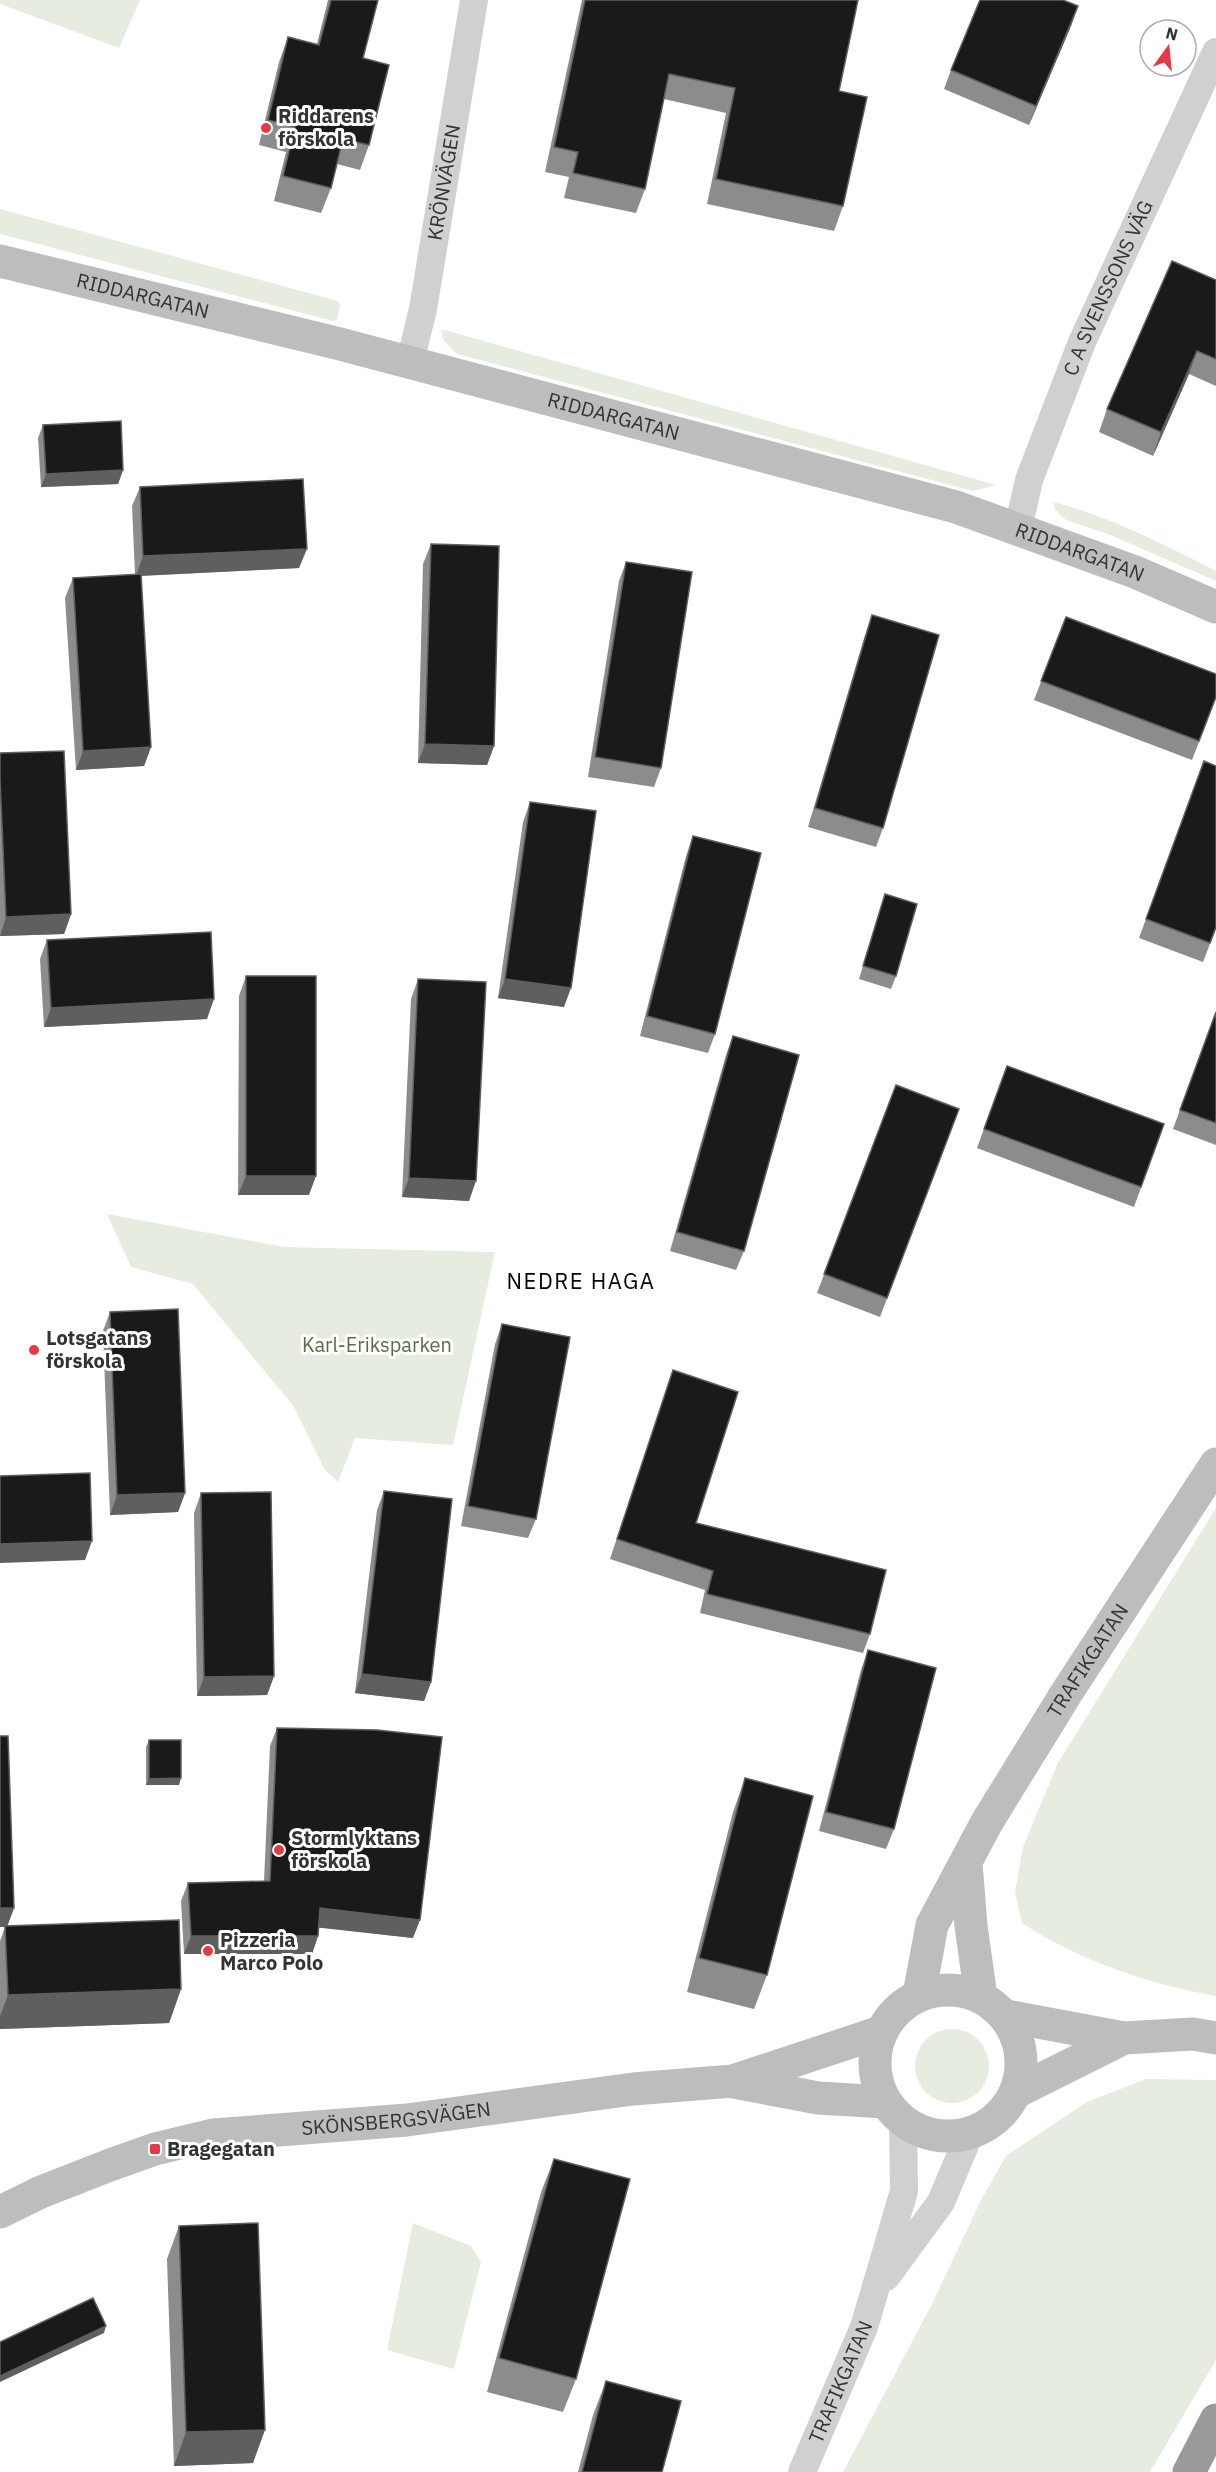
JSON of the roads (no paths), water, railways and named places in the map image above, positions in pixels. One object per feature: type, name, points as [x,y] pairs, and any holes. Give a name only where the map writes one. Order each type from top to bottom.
[{"type":"highway","points":[[1189,2472],[1216,2420]]},
{"type":"street","name":"KRÖNVÄGEN","points":[[410,362],[423,309],[474,0]]},
{"type":"street","name":"C A SVENSSONS VÄG","points":[[1018,529],[1029,480],[1082,342],[1216,52]]},
{"type":"street","name":"RIDDARGATAN","points":[[0,261],[410,362],[956,507],[1136,572],[1216,607]]},
{"type":"street","name":"TRAFIKGATAN","points":[[919,1995],[932,1925],[966,1863],[1022,1763],[1216,1464]]},
{"type":"street","points":[[966,1863],[971,1926],[993,2006],[1016,2034],[1021,2053],[1021,2073],[1016,2092],[1005,2110],[989,2124],[970,2133],[947,2137],[924,2133],[895,2112],[876,2080],[874,2056],[881,2032],[890,2017],[903,2004],[919,1995],[939,1989],[961,1990],[993,2006],[1124,2038],[1205,2036]]},
{"type":"street","name":"SKÖNSBERGSVÄGEN","points":[[0,2212],[41,2192],[110,2165],[155,2149],[213,2134],[407,2120],[633,2089],[733,2081],[881,2032]]},
{"type":"street","points":[[1016,2092],[1124,2038]]},
{"type":"street","name":"SKÖNSBERGSVÄGEN","points":[[733,2081],[895,2112]]},
{"type":"street","name":"TRAFIKGATAN","points":[[802,2472],[864,2326],[903,2191],[895,2112]]},
{"type":"street","name":"TRAFIKGATAN","points":[[876,2290],[940,2202],[970,2133]]},
{"type":"place","name":"Riddarens förskola","points":[[266,128]]},
{"type":"place","name":"Lotsgatans förskola","points":[[34,1350]]},
{"type":"place","name":"Stormlyktans förskola","points":[[279,1850]]},
{"type":"place","name":"Pizzeria Marco Polo","points":[[208,1951]]},
{"type":"place","name":"Bragegatan","points":[[155,2149]]},
{"type":"district","name":"NEDRE HAGA","points":[[581,1281]]},
{"type":"park label","name":"Karl-Eriksparken","points":[[377,1345]]}]
